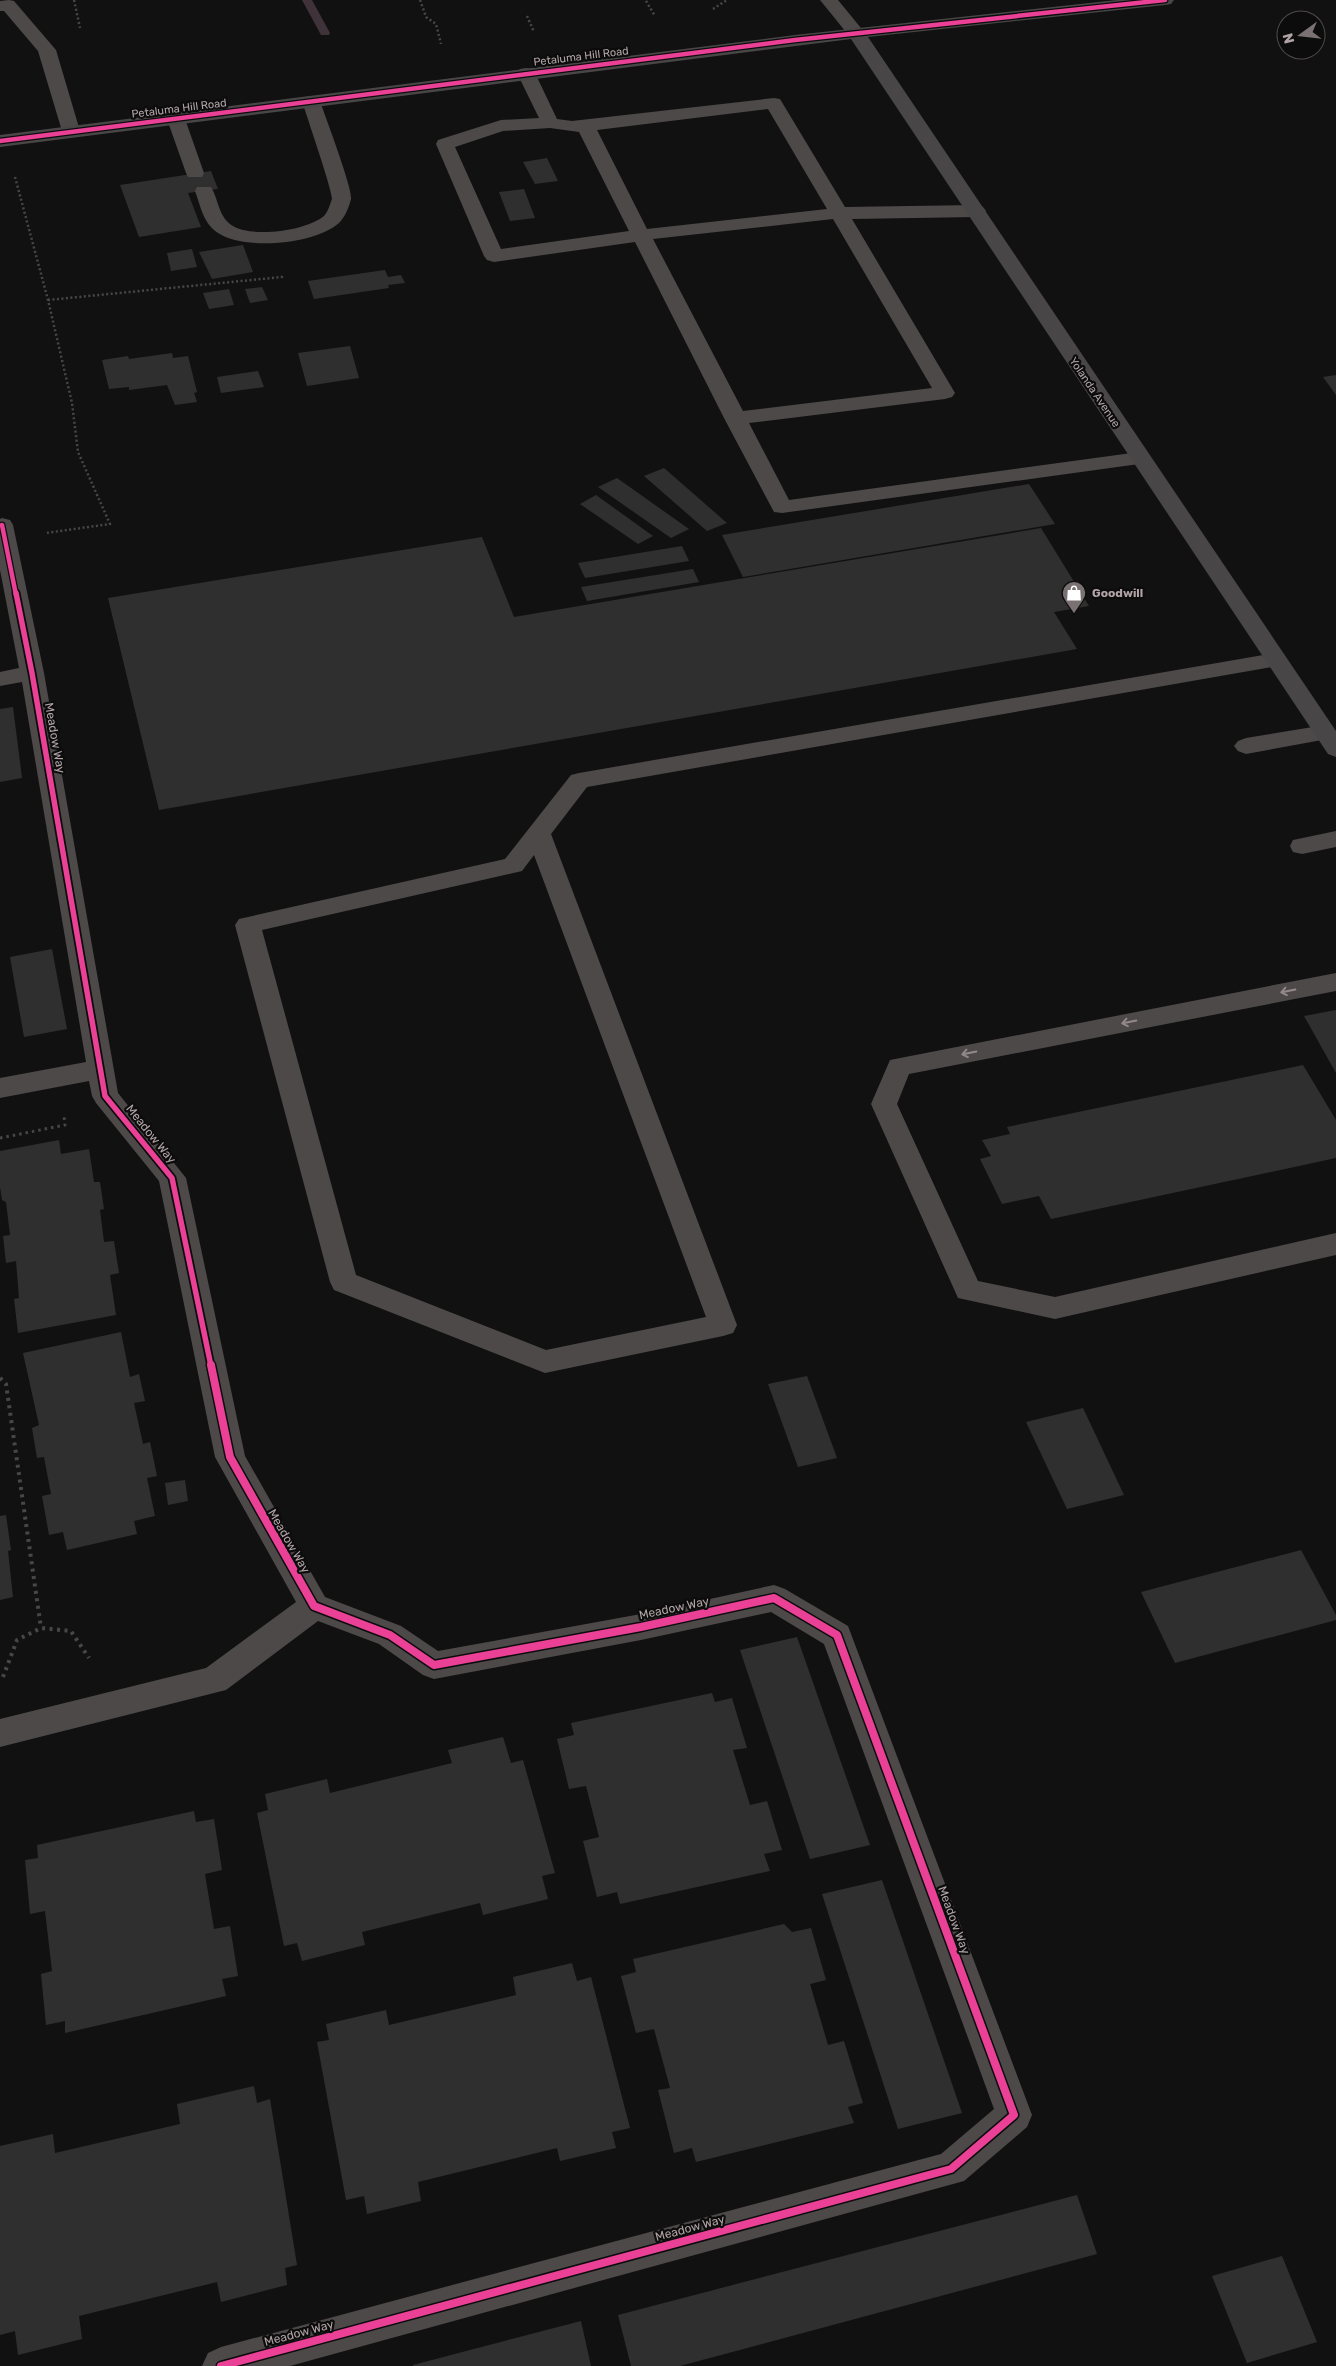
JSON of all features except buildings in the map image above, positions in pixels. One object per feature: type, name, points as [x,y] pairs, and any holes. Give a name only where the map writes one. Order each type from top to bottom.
[{"type":"main road","name":"Petaluma Hill Road","points":[[2,140],[856,33],[1165,0]]},
{"type":"main road","name":"Yolanda Avenue","points":[[856,33],[1330,741]]},
{"type":"street","points":[[830,0],[856,33]]},
{"type":"street","points":[[5,4],[47,50],[71,131]]},
{"type":"street","points":[[526,73],[550,123]]},
{"type":"street","points":[[204,191],[217,224],[238,236],[266,239],[319,226],[333,218],[342,197],[311,101]]},
{"type":"street","points":[[734,418],[945,393],[839,213],[774,103],[572,127],[550,123],[501,126],[445,144],[494,256],[641,235],[839,213],[976,211]]},
{"type":"street","points":[[176,119],[196,173]]},
{"type":"street","points":[[585,125],[734,418],[782,507],[1139,458]]},
{"type":"street","name":"Meadow Way","points":[[3,532],[32,673],[105,1096],[172,1178],[230,1457],[314,1606],[390,1636],[434,1665],[641,1627],[774,1598],[837,1635],[1014,2115],[951,2169],[221,2366]]},
{"type":"street","points":[[538,832],[723,1325],[545,1362],[344,1282],[248,925],[513,865],[538,832],[579,781],[1276,660]]},
{"type":"street","points":[[0,679],[32,673]]},
{"type":"street","points":[[1246,746],[1330,741]]},
{"type":"street","points":[[1302,846],[1336,840]]},
{"type":"street","points":[[1336,982],[899,1067],[884,1104],[968,1290],[1055,1308],[1336,1244]]},
{"type":"street","points":[[0,1088],[101,1069]]},
{"type":"street","points":[[0,1733],[216,1680],[314,1606]]},
{"type":"path","points":[[420,0],[426,17],[436,24],[441,44]]},
{"type":"path","points":[[713,9],[727,0]]},
{"type":"path","points":[[646,1],[655,16]]},
{"type":"path","points":[[527,16],[534,32]]},
{"type":"path","points":[[2,140],[48,300],[72,403],[78,452],[110,524],[3,532]]},
{"type":"path","points":[[48,300],[282,277],[266,239]]},
{"type":"path","points":[[0,1378],[6,1384],[41,1628]]},
{"type":"path","points":[[3,1677],[17,1640],[41,1628],[71,1631],[89,1658]]},
{"type":"waterway","points":[[307,0],[325,33]]},
{"type":"cycle path","points":[[0,141],[795,40],[1165,0]]},
{"type":"cycle path","points":[[2,525],[32,673],[105,1096],[172,1178],[230,1457],[314,1606],[390,1635],[434,1665],[641,1627],[774,1598],[837,1635],[1014,2115],[951,2169],[221,2366]]},
{"type":"place","name":"Goodwill","points":[[1074,614]]}]
